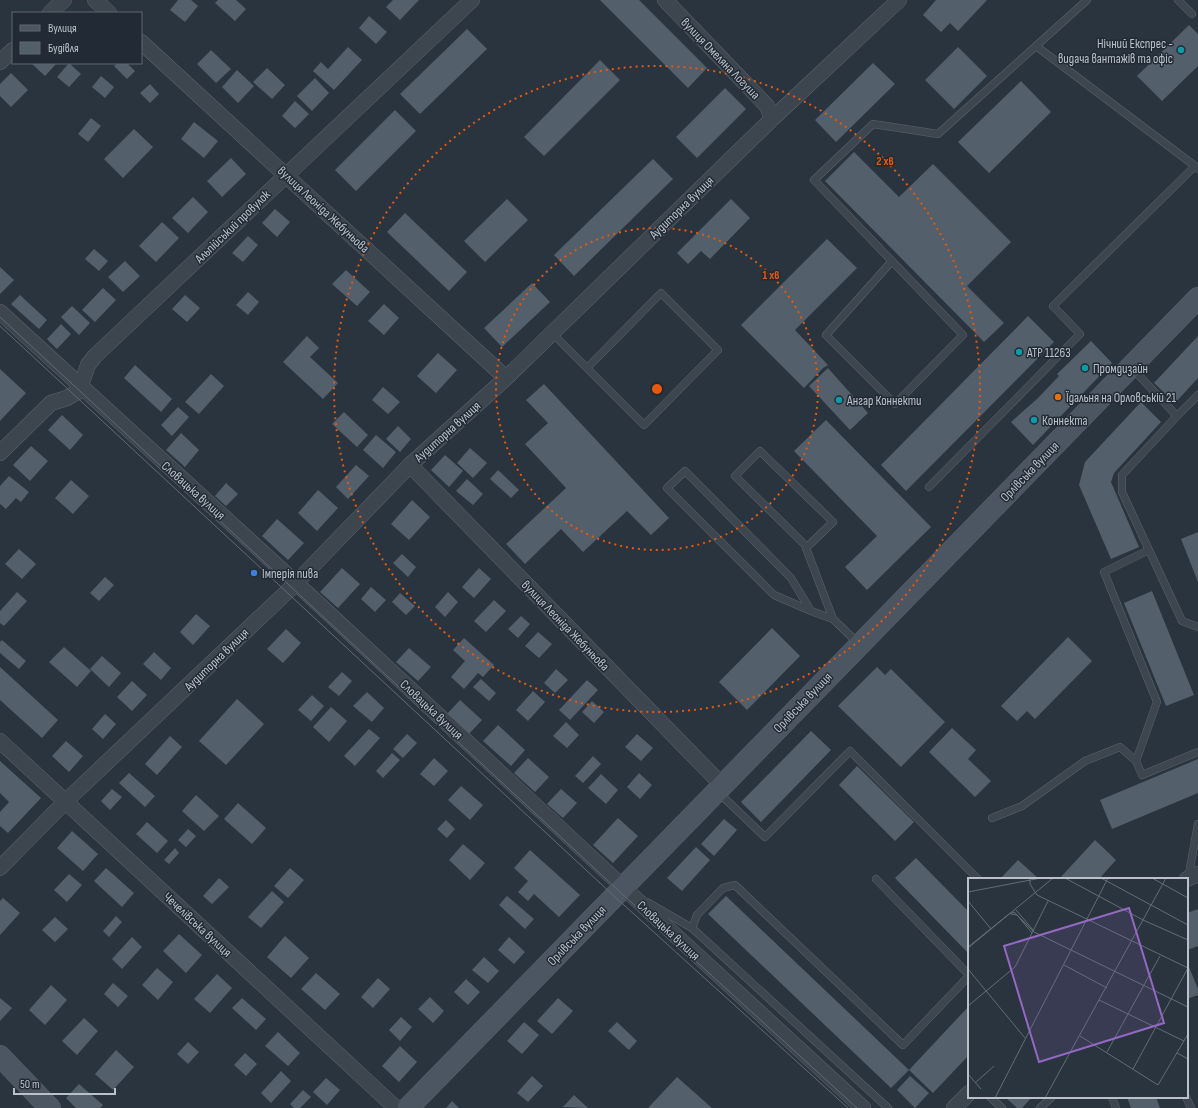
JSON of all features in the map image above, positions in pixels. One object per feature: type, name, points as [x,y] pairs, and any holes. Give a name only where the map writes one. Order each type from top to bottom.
[{"type":"street","points":[[51,12],[64,0]]},
{"type":"street","points":[[95,0],[108,12]]},
{"type":"street","name":"Альпійський провулок","points":[[81,387],[88,365],[95,356],[472,0]]},
{"type":"street","name":"вулиця Омеляна Логуша","points":[[665,0],[767,106],[772,119]]},
{"type":"street","name":"Аудиторна вулиця","points":[[0,868],[66,802],[296,583],[410,466],[506,378],[772,119],[899,0]]},
{"type":"street","name":"вулиця Леоніда Жебуньова","points":[[142,43],[506,378]]},
{"type":"street","points":[[0,62],[12,51]]},
{"type":"street","name":"Орлівська вулиця","points":[[408,1108],[1198,298]]},
{"type":"street","name":"Словацька вулиця","points":[[0,312],[296,583],[623,888],[863,1108]]},
{"type":"street","points":[[0,453],[51,403],[75,395],[81,387]]},
{"type":"street","name":"вулиця Леоніда Жебуньова","points":[[410,466],[719,788]]},
{"type":"street","name":"Чечелівська вулиця","points":[[0,741],[396,1108]]},
{"type":"street","points":[[0,1056],[50,1108]]},
{"type":"street","points":[[954,1108],[968,1094]]},
{"type":"lane","points":[[892,261],[826,335],[895,404],[963,335],[892,261],[814,180],[873,124],[938,134],[1087,0]]},
{"type":"lane","points":[[1178,0],[1192,14]]},
{"type":"lane","points":[[929,487],[1080,334],[1053,306],[1196,167],[1036,46]]},
{"type":"lane","points":[[552,334],[586,368],[644,425],[718,350],[661,293],[586,368]]},
{"type":"lane","points":[[1131,366],[1177,416]]},
{"type":"lane","points":[[1198,395],[1122,475],[1122,492],[1182,621],[1198,627]]},
{"type":"lane","points":[[806,548],[832,522],[760,451],[735,476],[805,545],[806,548],[833,619]]},
{"type":"lane","points":[[811,610],[791,578],[685,471],[667,488],[774,596],[833,619],[859,644]]},
{"type":"lane","points":[[1136,761],[1157,702],[1104,572],[1149,550]]},
{"type":"lane","points":[[992,818],[1022,806],[1085,762],[1120,747],[1136,761],[1142,775],[1198,752]]},
{"type":"lane","points":[[719,788],[765,837],[850,750],[977,878]]},
{"type":"lane","points":[[1191,877],[1198,824]]},
{"type":"lane","points":[[876,879],[968,975]]},
{"type":"lane","points":[[692,928],[697,915],[723,888],[735,885],[903,1045],[968,977]]},
{"type":"lane","points":[[623,888],[692,928],[888,1108]]},
{"type":"lane","points":[[991,1098],[1002,1108]]},
{"type":"lane","points":[[1044,1107],[1051,1098]]},
{"type":"lane","points":[[1112,1098],[1116,1108]]},
{"type":"lane","points":[[1186,1098],[1191,1108]]},
{"type":"building","points":[[178,0],[191,0],[198,6],[185,22],[170,10]]},
{"type":"building","points":[[218,0],[236,0],[246,9],[235,21],[215,3]]},
{"type":"building","points":[[393,0],[419,0],[400,20],[386,7]]},
{"type":"building","points":[[600,0],[639,0],[707,68],[688,88]]},
{"type":"building","points":[[936,0],[987,0],[958,31],[950,23],[941,32],[923,15]]},
{"type":"building","points":[[369,16],[387,32],[376,44],[359,28]]},
{"type":"building","name":"Нічний Експрес - видача вантажів та офіс","points":[[1189,25],[1198,34],[1198,66],[1162,101],[1137,76]]},
{"type":"building","points":[[467,29],[487,49],[420,114],[400,94]]},
{"type":"building","points":[[348,47],[362,60],[334,90],[313,71],[321,62],[328,69]]},
{"type":"building","points":[[958,47],[987,76],[954,109],[925,80]]},
{"type":"building","points":[[211,50],[231,69],[216,83],[197,64]]},
{"type":"building","points":[[600,60],[620,80],[544,156],[524,137]]},
{"type":"building","points":[[873,63],[895,84],[836,142],[815,120]]},
{"type":"building","points":[[32,64],[56,64],[45,76]]},
{"type":"building","points":[[68,64],[81,74],[69,87],[57,77]]},
{"type":"building","points":[[117,64],[128,64],[135,71],[127,79],[114,66]]},
{"type":"building","points":[[267,68],[285,85],[272,99],[253,82]]},
{"type":"building","points":[[237,70],[254,86],[238,103],[222,87]]},
{"type":"building","points":[[11,73],[28,90],[11,107],[0,96],[0,84]]},
{"type":"building","points":[[101,76],[114,87],[105,98],[92,87]]},
{"type":"building","points":[[315,78],[329,93],[312,111],[297,96]]},
{"type":"building","points":[[1021,81],[1051,112],[989,173],[958,142]]},
{"type":"building","points":[[150,84],[159,94],[150,103],[140,93]]},
{"type":"building","points":[[725,88],[746,109],[697,158],[676,137]]},
{"type":"building","points":[[295,101],[309,114],[295,128],[282,116]]},
{"type":"building","points":[[395,110],[416,131],[356,191],[335,170]]},
{"type":"building","points":[[91,118],[101,126],[88,142],[78,134]]},
{"type":"building","points":[[194,122],[218,141],[204,158],[181,139]]},
{"type":"building","points":[[134,129],[153,147],[123,178],[104,159]]},
{"type":"building","points":[[854,152],[899,197],[933,164],[1011,242],[967,286],[1004,323],[984,342],[825,181]]},
{"type":"building","points":[[231,158],[246,174],[222,197],[207,181]]},
{"type":"building","points":[[653,159],[673,179],[574,276],[554,255]]},
{"type":"building","points":[[193,197],[208,212],[188,233],[172,218]]},
{"type":"building","points":[[507,199],[528,220],[485,262],[464,241]]},
{"type":"building","points":[[731,199],[750,218],[710,259],[701,251],[688,264],[677,253]]},
{"type":"building","points":[[275,209],[290,222],[277,237],[262,223]]},
{"type":"building","points":[[405,213],[467,272],[449,291],[387,232]]},
{"type":"building","points":[[162,222],[179,238],[156,262],[139,246]]},
{"type":"building","points":[[248,236],[258,245],[243,262],[232,253]]},
{"type":"building","points":[[827,239],[857,268],[795,330],[828,365],[823,368],[804,388],[741,325]]},
{"type":"building","points":[[94,249],[108,261],[99,271],[85,259]]},
{"type":"building","points":[[125,261],[140,276],[123,292],[108,277]]},
{"type":"building","points":[[0,267],[14,280],[0,294]]},
{"type":"building","points":[[346,270],[370,292],[357,306],[332,284]]},
{"type":"building","points":[[532,283],[550,302],[502,347],[484,328]]},
{"type":"building","points":[[103,288],[116,300],[95,322],[82,310]]},
{"type":"building","points":[[248,292],[259,302],[248,315],[236,305]]},
{"type":"building","points":[[20,295],[47,320],[39,329],[11,304]]},
{"type":"building","points":[[185,295],[200,308],[187,322],[172,309]]},
{"type":"building","points":[[384,304],[399,318],[384,335],[368,321]]},
{"type":"building","points":[[72,306],[90,323],[79,335],[61,317]]},
{"type":"building","points":[[1028,316],[1054,342],[906,491],[881,465]]},
{"type":"building","points":[[61,324],[71,334],[57,349],[47,339]]},
{"type":"building","points":[[307,336],[319,348],[310,357],[338,383],[323,399],[283,362]]},
{"type":"building","points":[[1198,336],[1198,378],[1175,403],[1154,383]]},
{"type":"building","points":[[1091,341],[1112,363],[1033,445],[1011,422],[1038,398],[1059,376],[1057,374]]},
{"type":"building","points":[[438,353],[457,370],[436,393],[417,376]]},
{"type":"building","points":[[135,365],[172,399],[161,412],[124,378]]},
{"type":"building","name":"Ангар Коннекти","points":[[828,368],[868,413],[850,430],[809,386]]},
{"type":"building","points":[[0,369],[26,393],[0,421]]},
{"type":"building","points":[[211,374],[224,386],[199,414],[185,402]]},
{"type":"building","points":[[544,384],[669,518],[651,535],[627,511],[583,552],[561,529],[525,564],[506,544],[566,488],[525,444],[548,423],[526,400]]},
{"type":"building","points":[[383,387],[400,402],[388,414],[372,400]]},
{"type":"building","points":[[1141,402],[1161,422],[1114,473],[1111,482],[1139,547],[1111,559],[1079,485],[1085,462]]},
{"type":"building","points":[[178,407],[189,417],[172,436],[161,425]]},
{"type":"building","points":[[344,412],[368,435],[357,447],[332,424]]},
{"type":"building","points":[[62,415],[83,435],[70,450],[48,430]]},
{"type":"building","points":[[826,420],[931,527],[867,590],[845,567],[877,536],[794,451]]},
{"type":"building","points":[[398,426],[411,439],[400,452],[386,439]]},
{"type":"building","points":[[181,433],[199,450],[185,467],[166,450]]},
{"type":"building","points":[[376,435],[396,452],[383,468],[363,450]]},
{"type":"building","points":[[31,446],[48,461],[30,481],[13,465]]},
{"type":"building","points":[[470,448],[487,463],[473,478],[457,463]]},
{"type":"building","points":[[445,455],[463,471],[449,487],[431,470]]},
{"type":"building","points":[[356,465],[369,476],[348,499],[336,487]]},
{"type":"building","points":[[498,470],[519,490],[511,498],[490,479]]},
{"type":"building","points":[[9,476],[29,492],[21,502],[16,498],[6,509],[0,504],[0,486]]},
{"type":"building","points":[[467,479],[483,494],[473,505],[456,491]]},
{"type":"building","points":[[71,480],[89,496],[73,514],[55,498]]},
{"type":"building","points":[[226,483],[238,494],[226,506],[215,496]]},
{"type":"building","points":[[318,490],[338,508],[317,531],[298,513]]},
{"type":"building","points":[[412,500],[430,517],[409,540],[391,524]]},
{"type":"building","points":[[277,519],[304,543],[288,560],[262,536]]},
{"type":"building","points":[[1198,532],[1198,582],[1181,539]]},
{"type":"building","points":[[19,549],[36,564],[22,579],[5,564]]},
{"type":"building","points":[[402,554],[416,567],[408,577],[393,563]]},
{"type":"building","points":[[342,568],[360,584],[338,608],[320,592]]},
{"type":"building","points":[[479,568],[491,579],[474,598],[462,587]]},
{"type":"building","points":[[105,577],[114,585],[99,601],[90,593]]},
{"type":"building","points":[[371,587],[386,600],[375,612],[361,599]]},
{"type":"building","points":[[1152,591],[1194,695],[1166,706],[1124,603]]},
{"type":"building","points":[[17,592],[27,601],[4,626],[0,623],[0,611]]},
{"type":"building","points":[[448,592],[458,602],[445,617],[435,607]]},
{"type":"building","points":[[400,593],[415,606],[406,615],[392,602]]},
{"type":"building","points":[[494,600],[506,611],[486,632],[474,621]]},
{"type":"building","points":[[196,614],[210,626],[193,645],[180,632]]},
{"type":"building","points":[[521,616],[530,624],[518,638],[508,629]]},
{"type":"building","points":[[772,628],[800,656],[747,710],[719,682]]},
{"type":"building","points":[[286,629],[301,643],[283,663],[267,649]]},
{"type":"building","points":[[538,632],[552,644],[539,658],[525,646]]},
{"type":"building","points":[[1068,637],[1092,661],[1035,719],[1027,711],[1017,721],[1001,706]]},
{"type":"building","points":[[464,638],[494,665],[483,677],[478,673],[464,689],[451,677],[465,661],[453,650]]},
{"type":"building","points":[[2,640],[26,661],[19,669],[0,653],[0,642]]},
{"type":"building","points":[[64,647],[91,671],[77,687],[49,662]]},
{"type":"building","points":[[409,648],[431,667],[418,681],[396,662]]},
{"type":"building","points":[[154,652],[171,668],[161,680],[143,664]]},
{"type":"building","points":[[102,656],[121,673],[109,687],[90,669]]},
{"type":"building","points":[[0,667],[58,720],[42,738],[0,700]]},
{"type":"building","points":[[877,667],[885,675],[891,669],[945,722],[901,767],[838,706]]},
{"type":"building","points":[[556,669],[568,680],[555,693],[544,683]]},
{"type":"building","points":[[342,672],[352,681],[339,696],[328,687]]},
{"type":"building","points":[[481,679],[496,693],[489,701],[473,687]]},
{"type":"building","points":[[587,680],[598,690],[570,720],[559,710]]},
{"type":"building","points":[[132,681],[147,695],[132,711],[117,697]]},
{"type":"building","points":[[533,691],[545,702],[528,721],[516,710]]},
{"type":"building","points":[[367,692],[384,708],[372,722],[353,706]]},
{"type":"building","points":[[312,695],[324,706],[311,721],[298,710]]},
{"type":"building","points":[[237,699],[264,724],[226,765],[199,741]]},
{"type":"building","points":[[460,700],[482,720],[469,734],[447,714]]},
{"type":"building","points":[[592,701],[604,712],[594,723],[582,712]]},
{"type":"building","points":[[331,707],[347,721],[329,742],[313,727]]},
{"type":"building","points":[[105,714],[116,724],[103,739],[92,729]]},
{"type":"building","points":[[566,722],[579,735],[567,748],[553,736]]},
{"type":"building","points":[[498,725],[525,750],[511,766],[483,741]]},
{"type":"building","points":[[952,728],[976,750],[968,759],[991,781],[975,797],[929,752]]},
{"type":"building","points":[[369,729],[380,738],[355,766],[344,756]]},
{"type":"building","points":[[811,731],[831,750],[761,822],[741,802]]},
{"type":"building","points":[[407,734],[417,743],[403,758],[393,749]]},
{"type":"building","points":[[637,734],[653,748],[641,761],[625,747]]},
{"type":"building","points":[[170,736],[182,747],[157,775],[145,764]]},
{"type":"building","points":[[66,741],[83,756],[69,772],[52,756]]},
{"type":"building","points":[[392,753],[400,760],[383,778],[376,771]]},
{"type":"building","points":[[593,756],[601,764],[583,783],[575,776]]},
{"type":"building","points":[[434,758],[448,771],[434,786],[420,774]]},
{"type":"building","points":[[528,758],[549,777],[535,792],[514,773]]},
{"type":"building","points":[[1198,759],[1198,793],[1112,829],[1100,800]]},
{"type":"building","points":[[0,761],[41,798],[8,833],[0,826],[0,812],[9,802],[0,793]]},
{"type":"building","points":[[857,766],[914,822],[895,841],[839,785]]},
{"type":"building","points":[[129,773],[155,796],[145,807],[119,783]]},
{"type":"building","points":[[639,773],[652,785],[640,799],[627,787]]},
{"type":"building","points":[[601,774],[618,790],[606,804],[588,788]]},
{"type":"building","points":[[461,786],[483,805],[470,820],[448,800]]},
{"type":"building","points":[[112,789],[122,797],[110,810],[101,801]]},
{"type":"building","points":[[561,789],[577,803],[563,818],[547,804]]},
{"type":"building","points":[[196,795],[219,816],[204,831],[182,811]]},
{"type":"building","points":[[238,803],[266,828],[252,844],[224,819]]},
{"type":"building","points":[[618,818],[638,836],[613,863],[593,845]]},
{"type":"building","points":[[724,819],[737,830],[714,856],[701,844]]},
{"type":"building","points":[[446,820],[455,829],[447,838],[437,829]]},
{"type":"building","points":[[147,822],[168,841],[157,853],[136,834]]},
{"type":"building","points":[[188,829],[196,836],[186,847],[178,840]]},
{"type":"building","points":[[72,831],[98,854],[83,871],[57,848]]},
{"type":"building","points":[[1095,840],[1116,860],[1100,878],[1060,878]]},
{"type":"building","points":[[463,844],[485,863],[470,880],[449,860]]},
{"type":"building","points":[[696,847],[710,860],[682,891],[667,878]]},
{"type":"building","points":[[175,848],[179,853],[169,864],[164,860]]},
{"type":"building","points":[[530,850],[580,895],[559,917],[534,894],[528,901],[518,892],[528,881],[514,868]]},
{"type":"building","points":[[916,858],[968,911],[968,953],[895,878]]},
{"type":"building","points":[[1018,860],[1038,878],[1001,878]]},
{"type":"building","points":[[106,868],[134,893],[122,907],[94,881]]},
{"type":"building","points":[[290,868],[304,880],[288,898],[274,886]]},
{"type":"building","points":[[69,874],[82,885],[67,902],[54,890]]},
{"type":"building","points":[[219,878],[229,887],[212,904],[203,896]]},
{"type":"building","points":[[272,891],[284,902],[261,928],[248,917]]},
{"type":"building","points":[[507,896],[534,919],[525,929],[499,905]]},
{"type":"building","points":[[726,896],[909,1070],[891,1088],[708,914]]},
{"type":"building","points":[[3,898],[20,913],[0,935],[0,901]]},
{"type":"building","points":[[1198,909],[1198,946],[1188,950],[1188,913]]},
{"type":"building","points":[[116,916],[122,922],[109,937],[103,931]]},
{"type":"building","points":[[55,917],[68,929],[55,942],[42,930]]},
{"type":"building","points":[[179,934],[202,955],[186,973],[163,951]]},
{"type":"building","points":[[285,936],[309,958],[291,978],[267,957]]},
{"type":"building","points":[[132,937],[142,947],[122,969],[112,959]]},
{"type":"building","points":[[509,937],[525,952],[514,964],[498,950]]},
{"type":"building","points":[[484,957],[499,971],[488,983],[472,970]]},
{"type":"building","points":[[157,968],[173,982],[158,1000],[142,985]]},
{"type":"building","points":[[1188,968],[1198,989],[1198,995],[1188,999]]},
{"type":"building","points":[[316,973],[340,994],[325,1010],[301,989]]},
{"type":"building","points":[[217,974],[232,988],[210,1013],[194,999]]},
{"type":"building","points":[[378,978],[390,989],[373,1008],[361,997]]},
{"type":"building","points":[[466,979],[480,992],[468,1005],[454,992]]},
{"type":"building","points":[[113,983],[128,996],[118,1007],[104,994]]},
{"type":"building","points":[[51,985],[67,1000],[45,1025],[29,1010]]},
{"type":"building","points":[[430,997],[444,1011],[433,1023],[418,1009]]},
{"type":"building","points":[[0,998],[12,1008],[0,1021]]},
{"type":"building","points":[[242,998],[266,1019],[256,1030],[232,1008]]},
{"type":"building","points":[[558,998],[573,1011],[552,1034],[537,1021]]},
{"type":"building","points":[[968,1007],[968,1056],[933,1093],[909,1070]]},
{"type":"building","points":[[401,1017],[412,1027],[400,1041],[389,1030]]},
{"type":"building","points":[[84,1018],[98,1031],[77,1055],[62,1041]]},
{"type":"building","points":[[524,1022],[539,1035],[522,1054],[507,1041]]},
{"type":"building","points":[[617,1022],[637,1041],[629,1050],[608,1031]]},
{"type":"building","points":[[278,1032],[300,1053],[288,1066],[265,1046]]},
{"type":"building","points":[[188,1042],[199,1052],[188,1064],[177,1054]]},
{"type":"building","points":[[400,1046],[417,1062],[399,1082],[382,1066]]},
{"type":"building","points":[[116,1050],[134,1067],[113,1090],[95,1074]]},
{"type":"building","points":[[245,1053],[257,1064],[246,1076],[234,1065]]},
{"type":"building","points":[[281,1071],[291,1081],[271,1103],[261,1093]]},
{"type":"building","points":[[532,1076],[543,1086],[528,1102],[517,1093]]},
{"type":"building","points":[[910,1076],[929,1093],[915,1108],[897,1090]]},
{"type":"building","points":[[677,1077],[712,1108],[648,1108]]},
{"type":"building","points":[[326,1078],[340,1090],[327,1105],[313,1092]]},
{"type":"building","points":[[79,1084],[103,1105],[100,1108],[76,1108],[66,1098]]},
{"type":"building","points":[[303,1090],[311,1097],[300,1108],[294,1108],[290,1104]]},
{"type":"building","points":[[574,1095],[588,1108],[563,1107]]},
{"type":"building","points":[[1006,1098],[1031,1098],[1022,1108],[1017,1108]]},
{"type":"building","points":[[1127,1098],[1156,1098],[1160,1108],[1131,1108]]},
{"type":"building","points":[[452,1101],[459,1108],[446,1108]]},
{"type":"tram line","points":[[0,317],[619,891],[857,1108]]},
{"type":"tram line","points":[[0,326],[614,896],[848,1108]]},
{"type":"place","name":"Нічний Експрес - видача вантажів та офіс","points":[[1181,50]]},
{"type":"place","name":"ATP 11263","points":[[1019,352]]},
{"type":"place","name":"Промдизайн","points":[[1085,368]]},
{"type":"place","name":"Їдальня на Орловській 21","points":[[1058,397]]},
{"type":"place","name":"Ангар Коннекти","points":[[839,400]]},
{"type":"place","name":"Коннекта","points":[[1034,420]]},
{"type":"place","name":"Імперія пива","points":[[254,573]]}]
